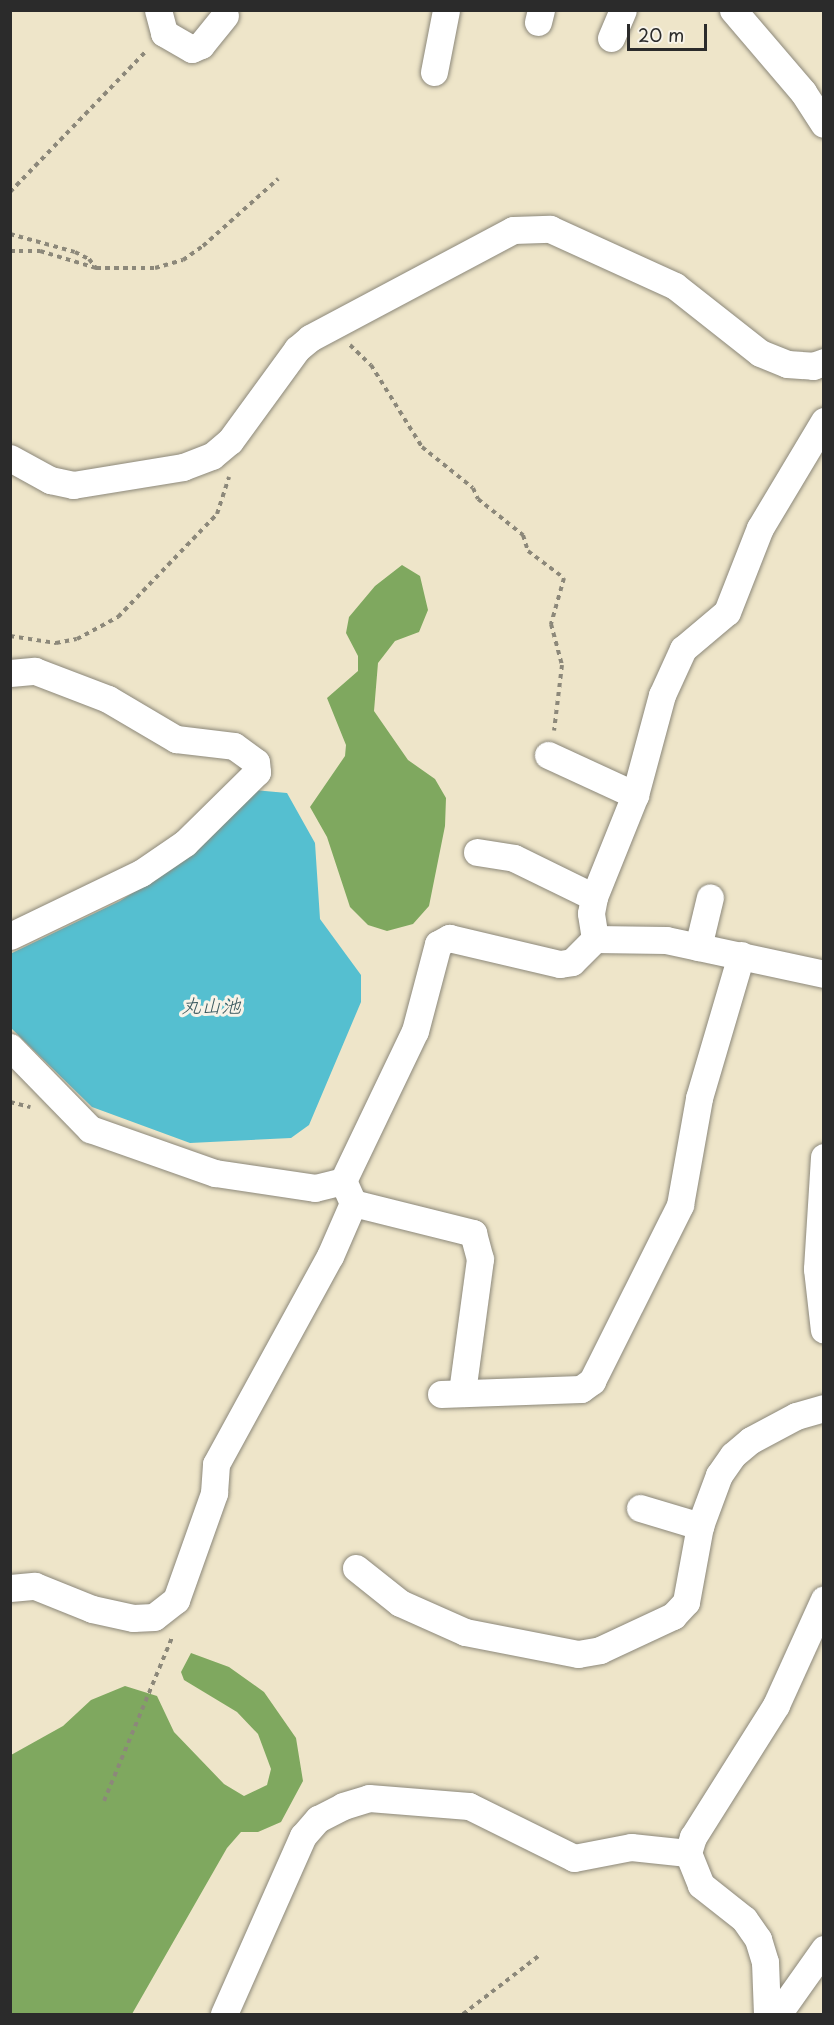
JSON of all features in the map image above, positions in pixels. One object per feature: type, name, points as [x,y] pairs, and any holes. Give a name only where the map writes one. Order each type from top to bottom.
[{"type":"street","points":[[434,72],[446,10]]},
{"type":"street","points":[[611,38],[623,10]]},
{"type":"street","points":[[734,10],[803,92],[824,124]]},
{"type":"street","points":[[161,22],[192,49],[201,45],[225,15]]},
{"type":"street","points":[[10,458],[50,480],[73,485],[183,467],[212,456],[230,441],[297,348],[513,230],[532,228],[565,235],[675,286],[760,353],[787,364],[813,366],[824,362]]},
{"type":"street","points":[[594,939],[591,913],[594,897],[635,795],[662,695],[683,649],[727,612],[760,528],[824,421]]},
{"type":"street","points":[[10,673],[35,671],[108,699],[176,739],[234,746],[256,762],[257,772],[185,843],[141,873],[10,936]]},
{"type":"street","points":[[549,755],[635,795]]},
{"type":"street","points":[[477,852],[514,858],[594,897]]},
{"type":"street","points":[[698,947],[710,897]]},
{"type":"street","points":[[10,1588],[35,1586],[92,1609],[134,1618],[154,1617],[176,1600],[214,1493],[216,1464],[330,1256],[348,1192],[415,1031],[438,944],[449,938],[560,964],[572,962],[594,939],[666,940],[824,974]]},
{"type":"street","points":[[10,1047],[90,1129],[215,1173],[348,1192],[473,1233],[480,1258],[451,1394],[580,1389],[592,1381],[681,1205],[699,1098],[741,955]]},
{"type":"street","points":[[824,1157],[817,1269],[824,1330]]},
{"type":"street","points":[[356,1568],[400,1604],[465,1632],[578,1654],[600,1650],[680,1609],[688,1595],[700,1526],[719,1475],[733,1455],[751,1440],[796,1416],[824,1408]]},
{"type":"street","points":[[640,1508],[700,1526]]},
{"type":"street","points":[[767,2014],[765,1962],[758,1939],[744,1919],[700,1885],[688,1854],[693,1837],[776,1705],[824,1599]]},
{"type":"street","points":[[224,2014],[303,1836],[318,1819],[343,1806],[369,1798],[469,1806],[574,1858],[631,1847],[688,1854]]},
{"type":"street","points":[[778,2014],[820,1961]]},
{"type":"path","points":[[10,192],[161,22]]},
{"type":"path","points":[[10,251],[40,251],[96,268],[154,268],[183,260],[278,180]]},
{"type":"path","points":[[10,234],[75,252],[89,259],[96,268]]},
{"type":"path","points":[[330,328],[371,365],[422,447],[473,488],[478,499],[523,535],[528,551],[564,578],[551,624],[562,665],[549,755]]},
{"type":"path","points":[[10,636],[56,643],[77,639],[118,617],[217,514],[235,457],[230,441]]},
{"type":"path","points":[[104,1801],[173,1634]]},
{"type":"path","points":[[463,2014],[540,1955]]},
{"type":"green space","points":[[402,565],[420,576],[428,610],[419,632],[395,641],[378,663],[374,711],[408,760],[435,779],[446,798],[445,826],[429,906],[413,924],[387,931],[368,925],[350,907],[327,837],[310,807],[345,756],[346,745],[327,698],[358,671],[358,656],[346,633],[349,617],[375,586]]},
{"type":"green space","points":[[191,1653],[229,1667],[264,1692],[296,1738],[303,1781],[281,1822],[258,1832],[241,1832],[227,1848],[132,2014],[11,2014],[11,1755],[63,1726],[91,1700],[125,1686],[157,1696],[174,1732],[224,1784],[244,1796],[267,1785],[271,1769],[258,1734],[237,1712],[184,1680],[181,1672]]},
{"type":"water","name":"丸山池","points":[[254,790],[287,793],[315,843],[320,919],[361,975],[361,1002],[309,1125],[291,1138],[190,1143],[92,1107],[11,1028],[10,954],[120,901],[181,862]]}]
